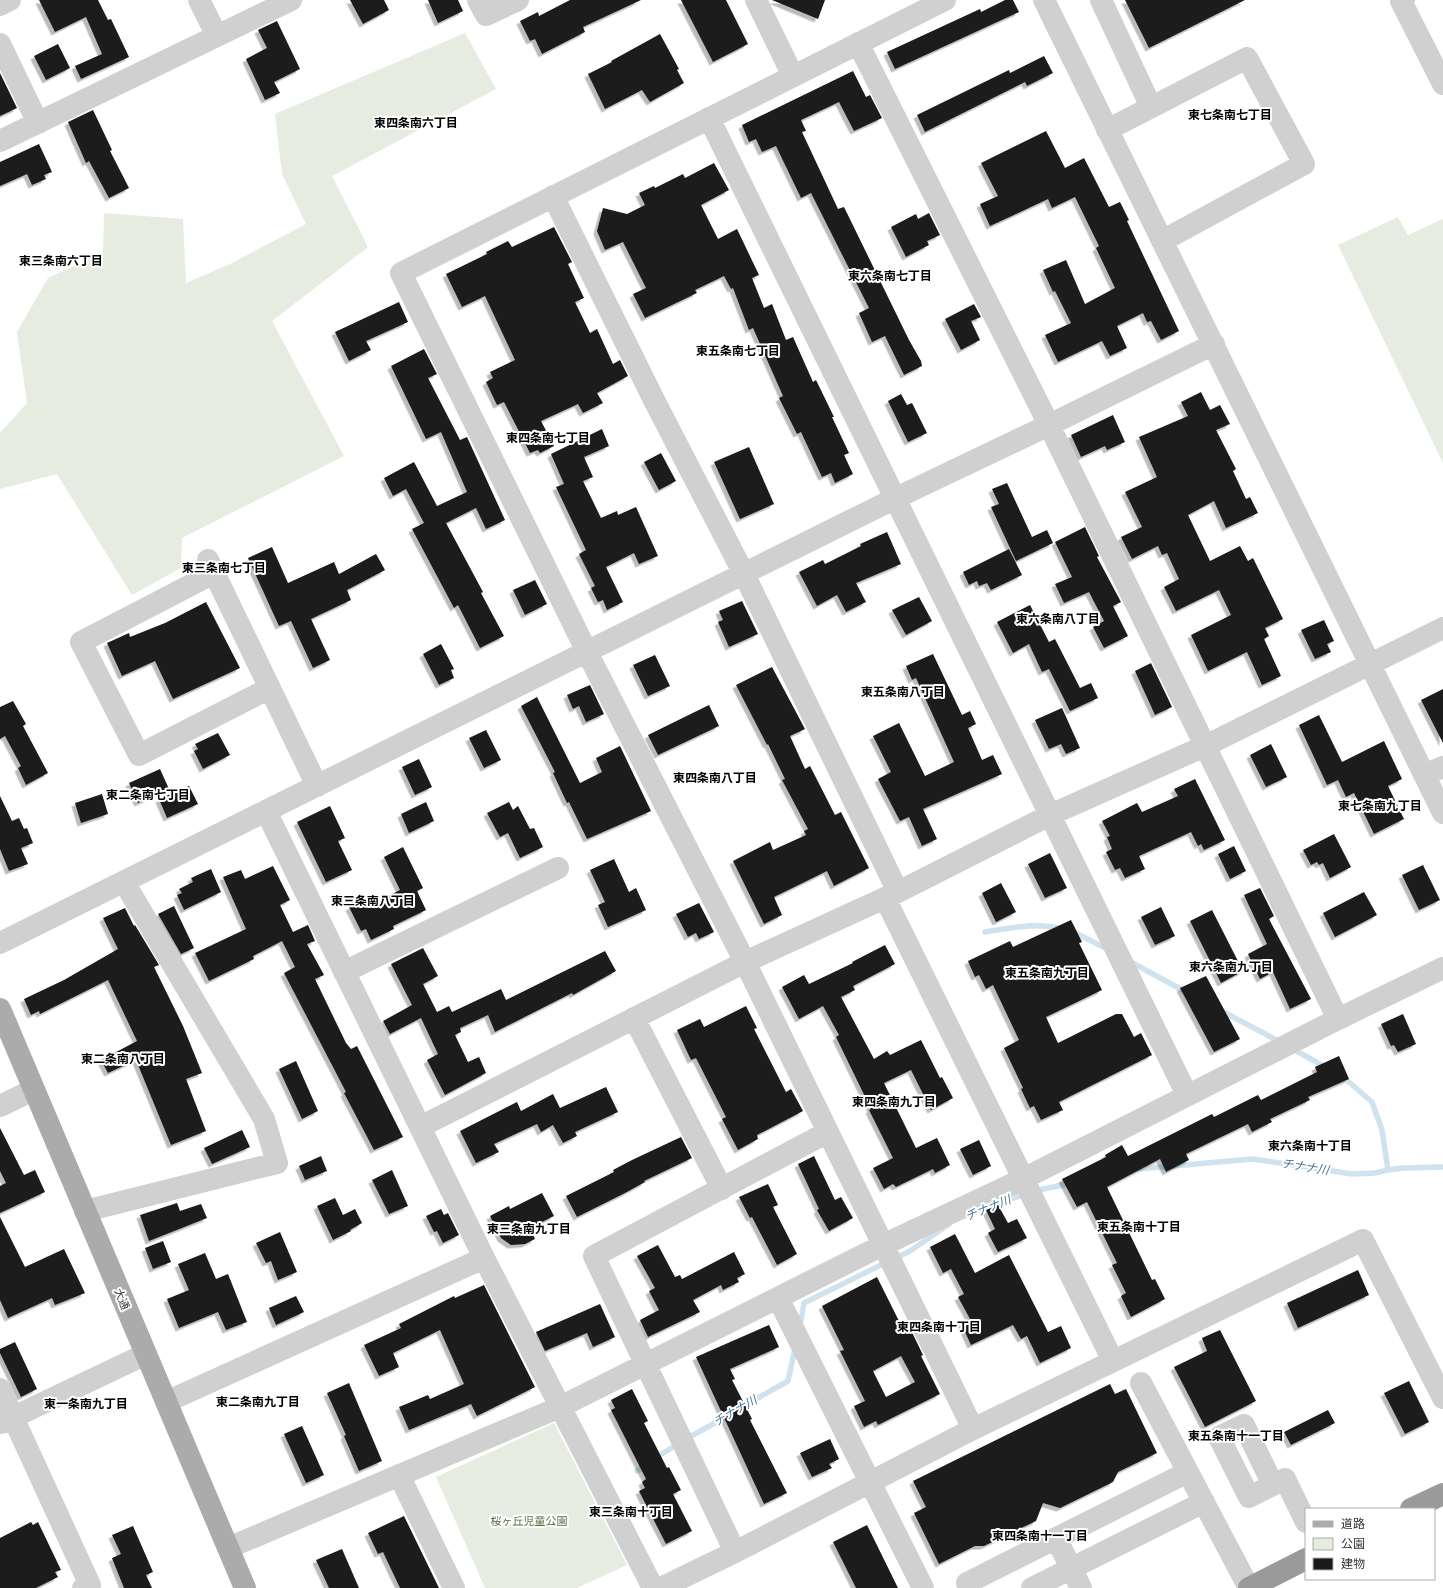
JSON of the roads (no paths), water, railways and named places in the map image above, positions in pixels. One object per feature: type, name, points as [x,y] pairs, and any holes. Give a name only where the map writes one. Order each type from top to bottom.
[{"type":"highway","points":[[1413,1508],[1443,1494]]},
{"type":"highway","points":[[1249,1588],[1305,1560]]},
{"type":"main road","name":"大通","points":[[0,1009],[245,1588]]},
{"type":"street","points":[[0,5],[10,0]]},
{"type":"street","points":[[199,0],[217,36]]},
{"type":"street","points":[[0,141],[291,0]]},
{"type":"street","points":[[478,0],[486,15],[518,0]]},
{"type":"street","points":[[756,0],[793,76]]},
{"type":"street","points":[[945,0],[401,273],[587,652],[745,962],[973,1429]]},
{"type":"street","points":[[1044,0],[1370,664],[1434,771],[1443,813]]},
{"type":"street","points":[[1100,0],[1151,107]]},
{"type":"street","points":[[1404,0],[1401,2],[1443,84]]},
{"type":"street","points":[[858,43],[1049,425],[1338,1019]]},
{"type":"street","points":[[0,44],[38,123]]},
{"type":"street","points":[[1107,130],[1247,58],[1304,164],[1162,241]]},
{"type":"street","points":[[709,118],[1187,1095]]},
{"type":"street","points":[[553,196],[654,400],[744,574],[1023,1179],[1113,1361]]},
{"type":"street","points":[[0,943],[896,498],[1214,344]]},
{"type":"street","points":[[270,688],[139,755],[81,642],[211,566],[270,688],[317,786]]},
{"type":"street","points":[[420,1127],[745,962],[891,895],[1050,815],[1205,746],[1443,628]]},
{"type":"street","points":[[266,811],[484,1258],[653,1588]]},
{"type":"street","points":[[344,972],[558,868]]},
{"type":"street","points":[[85,1211],[277,1162],[264,1119],[124,882]]},
{"type":"street","points":[[228,1548],[560,1407],[884,1245],[1023,1179],[1338,1019],[1443,968]]},
{"type":"street","points":[[634,1018],[722,1188]]},
{"type":"street","points":[[0,1106],[33,1090]]},
{"type":"street","points":[[735,1552],[594,1256],[828,1132]]},
{"type":"street","points":[[661,1588],[735,1552],[973,1429],[1363,1240],[1443,1398]]},
{"type":"street","points":[[166,1402],[484,1258]]},
{"type":"street","points":[[778,1298],[923,1588]]},
{"type":"street","points":[[6,1420],[146,1354]]},
{"type":"street","points":[[1141,1383],[1249,1588]]},
{"type":"street","points":[[0,1389],[6,1420],[90,1585],[83,1588]]},
{"type":"street","points":[[964,1586],[1188,1472]]},
{"type":"street","points":[[399,1475],[454,1588]]},
{"type":"street","points":[[1273,1485],[1285,1479],[1305,1520]]},
{"type":"street","points":[[1032,1588],[1204,1502]]},
{"type":"street","points":[[1056,1538],[1081,1588]]},
{"type":"waterway","points":[[985,932],[1014,927],[1033,926],[1062,929]]},
{"type":"waterway","points":[[1072,931],[1109,950]]},
{"type":"waterway","points":[[1129,961],[1186,992]]},
{"type":"waterway","points":[[1220,1010],[1280,1042]]},
{"type":"waterway","points":[[1293,1049],[1327,1068]]},
{"type":"waterway","points":[[1342,1076],[1372,1102],[1382,1130],[1388,1170]]},
{"type":"waterway","name":"チナナ川","points":[[1138,1169],[1253,1159],[1352,1174],[1375,1173],[1403,1168],[1443,1167]]},
{"type":"waterway","name":"チナナ川","points":[[1034,1191],[1072,1183]]},
{"type":"waterway","name":"チナナ川","points":[[992,1205],[1026,1194]]},
{"type":"waterway","name":"チナナ川","points":[[894,1259],[910,1251],[948,1225]]},
{"type":"waterway","name":"チナナ川","points":[[800,1326],[804,1303],[887,1262]]},
{"type":"waterway","name":"チナナ川","points":[[740,1408],[788,1381],[795,1348]]},
{"type":"waterway","name":"チナナ川","points":[[686,1439],[731,1414]]},
{"type":"waterway","name":"チナナ川","points":[[655,1458],[678,1444]]},
{"type":"waterway","name":"チナナ川","points":[[637,1471],[647,1464]]},
{"type":"district","name":"東七条南七丁目","points":[[1230,115]]},
{"type":"district","name":"東四条南六丁目","points":[[416,123]]},
{"type":"district","name":"東三条南六丁目","points":[[61,261]]},
{"type":"district","name":"東六条南七丁目","points":[[890,276]]},
{"type":"district","name":"東五条南七丁目","points":[[738,351]]},
{"type":"district","name":"東四条南七丁目","points":[[548,438]]},
{"type":"district","name":"東三条南七丁目","points":[[224,568]]},
{"type":"district","name":"東六条南八丁目","points":[[1058,619]]},
{"type":"district","name":"東五条南八丁目","points":[[903,692]]},
{"type":"district","name":"東四条南八丁目","points":[[715,778]]},
{"type":"district","name":"東二条南七丁目","points":[[148,795]]},
{"type":"district","name":"東七条南九丁目","points":[[1380,806]]},
{"type":"district","name":"東三条南八丁目","points":[[373,901]]},
{"type":"district","name":"東六条南九丁目","points":[[1231,967]]},
{"type":"district","name":"東五条南九丁目","points":[[1047,973]]},
{"type":"district","name":"東二条南八丁目","points":[[123,1059]]},
{"type":"district","name":"東四条南九丁目","points":[[894,1102]]},
{"type":"district","name":"東六条南十丁目","points":[[1310,1146]]},
{"type":"district","name":"東五条南十丁目","points":[[1139,1227]]},
{"type":"district","name":"東三条南九丁目","points":[[529,1229]]},
{"type":"district","name":"東四条南十丁目","points":[[939,1327]]},
{"type":"district","name":"東二条南九丁目","points":[[258,1402]]},
{"type":"district","name":"東一条南九丁目","points":[[86,1404]]},
{"type":"district","name":"東五条南十一丁目","points":[[1236,1436]]},
{"type":"district","name":"東三条南十丁目","points":[[631,1512]]},
{"type":"district","name":"東四条南十一丁目","points":[[1040,1536]]},
{"type":"park label","name":"桜ヶ丘児童公園","points":[[529,1521]]}]
